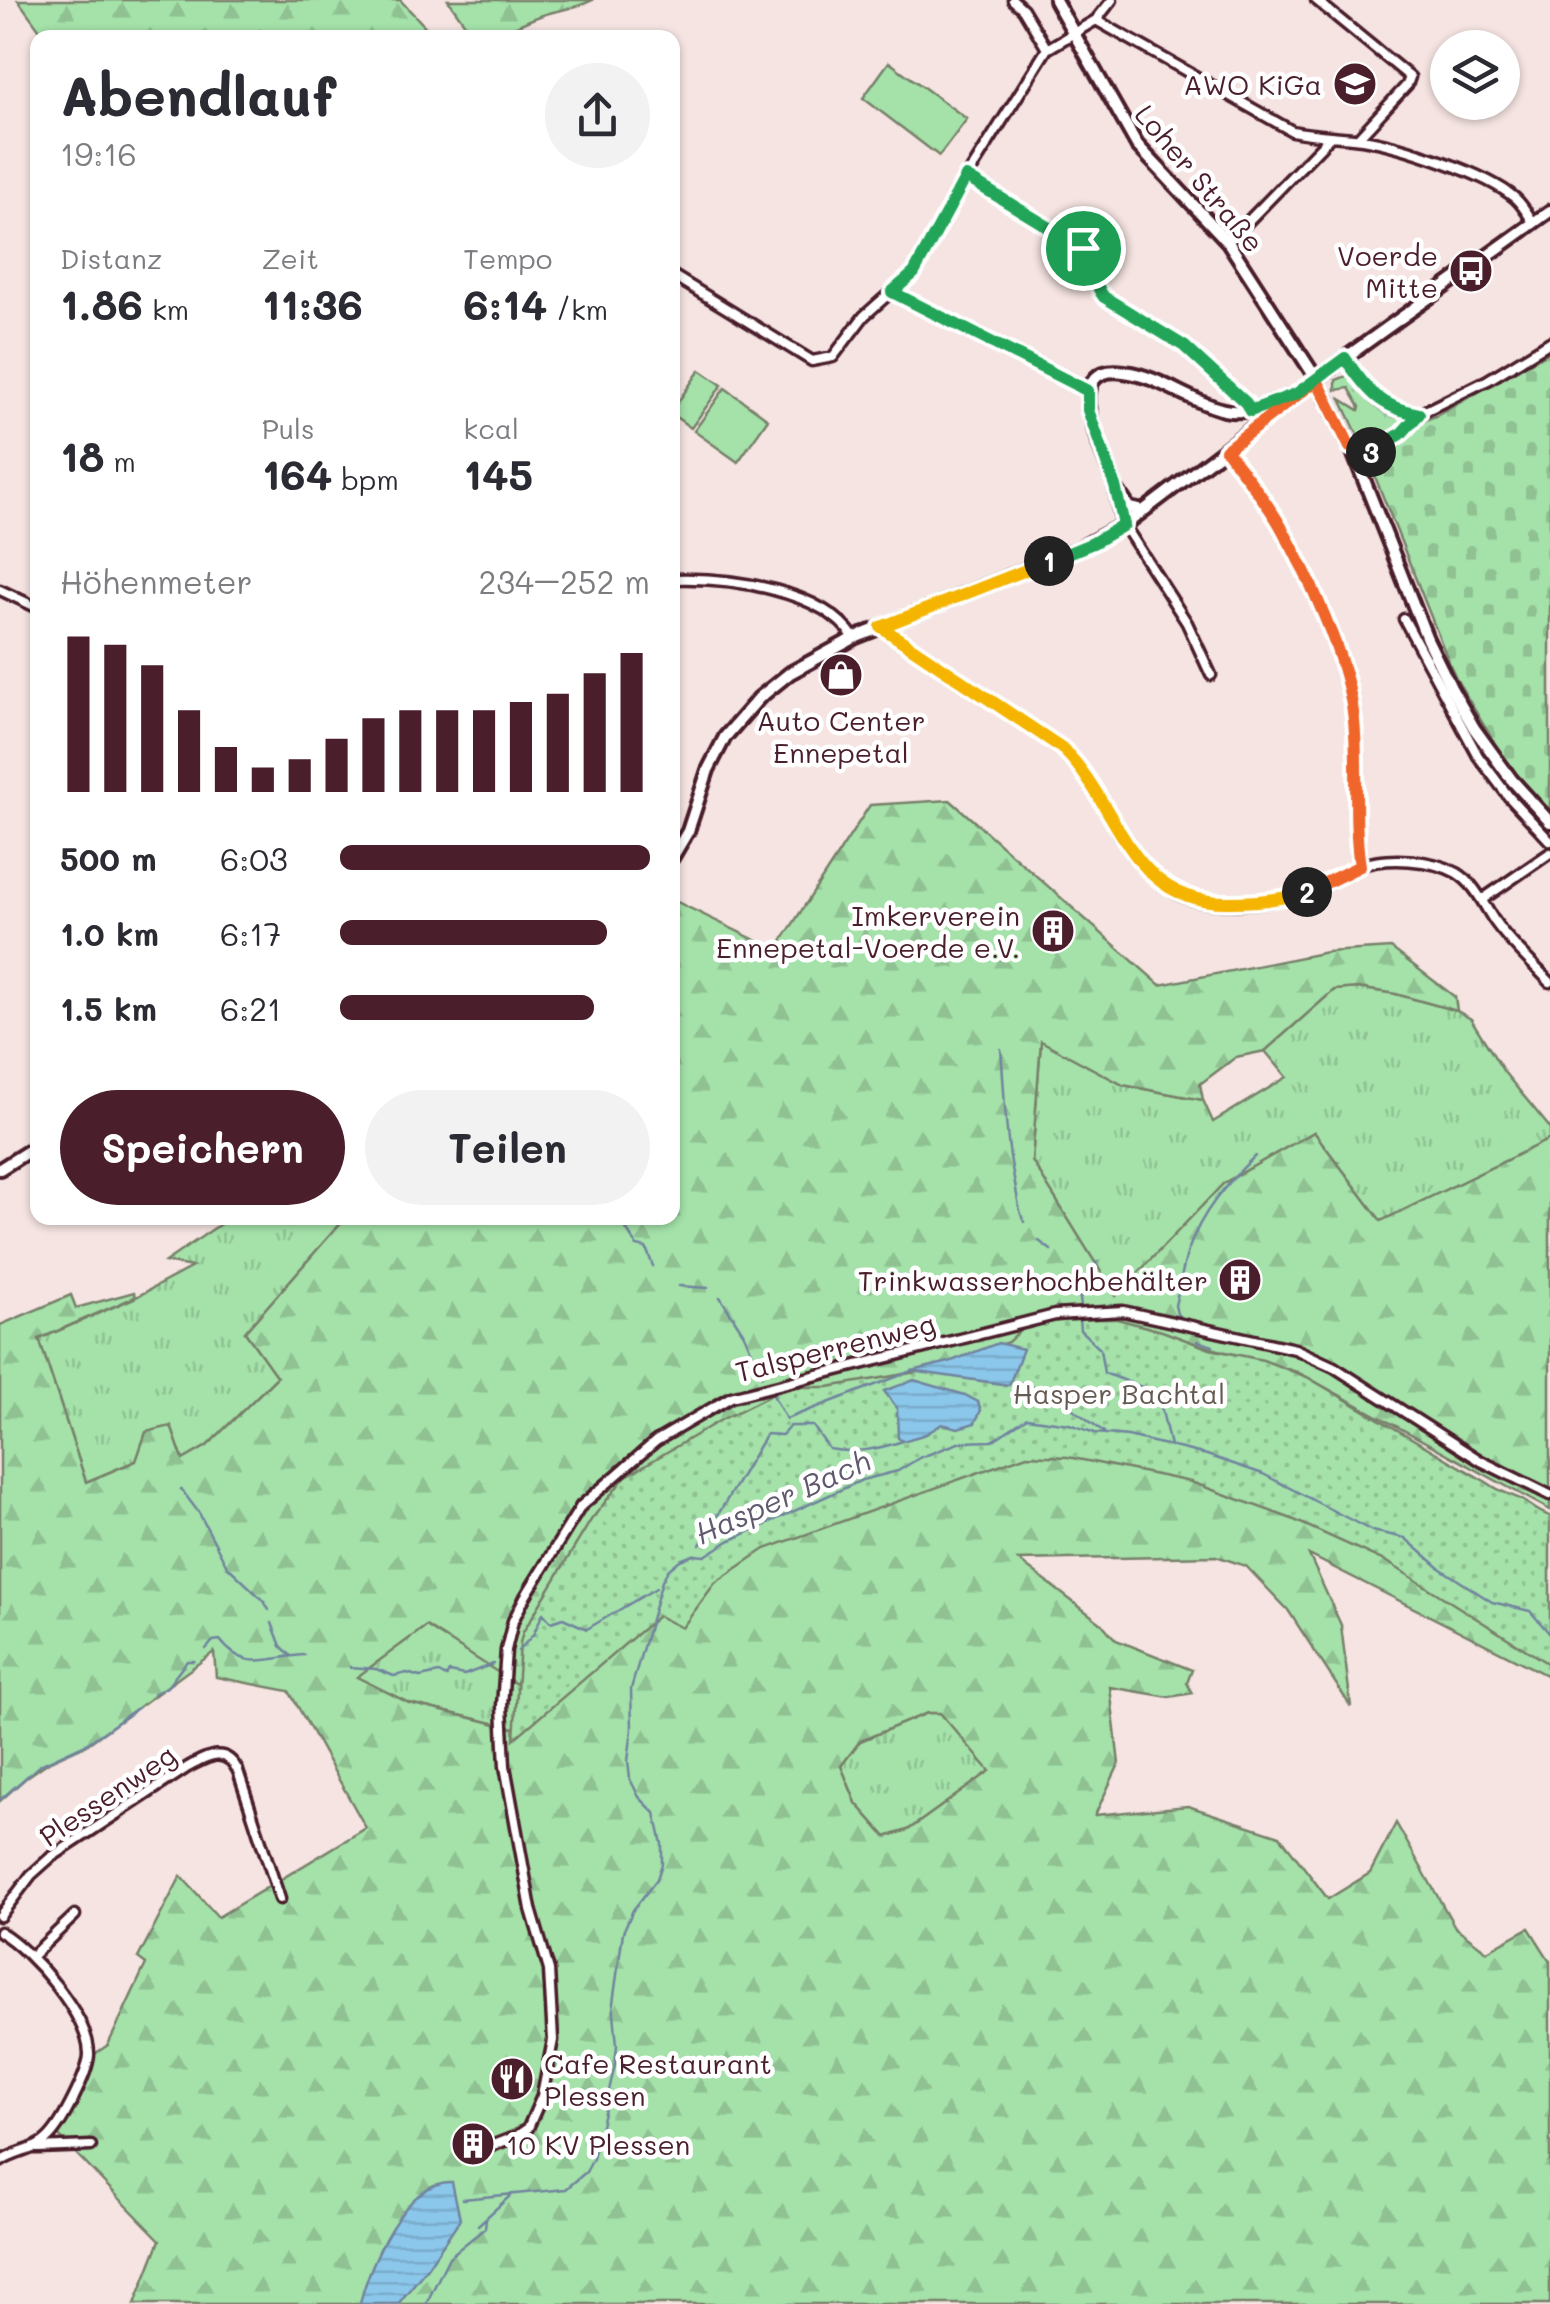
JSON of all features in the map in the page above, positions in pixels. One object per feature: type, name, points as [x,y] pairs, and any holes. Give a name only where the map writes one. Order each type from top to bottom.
[{"type":"main road","name":"Loher Straße","points":[[1055,0],[1136,145],[1228,242],[1317,380],[1350,447],[1450,688],[1502,766],[1550,822]]},
{"type":"main road","points":[[680,844],[725,737],[769,689],[854,638],[1080,548],[1124,525],[1296,394],[1550,211]]},
{"type":"main road","points":[[1124,525],[1115,486],[1088,410],[1088,391],[1096,378],[1125,372],[1224,410],[1250,411],[1296,394]]},
{"type":"main road","points":[[1250,411],[1253,429]]},
{"type":"main road","points":[[1115,486],[1128,508],[1143,511]]},
{"type":"main road","points":[[0,1169],[30,1150]]},
{"type":"street","points":[[1014,0],[1047,49]]},
{"type":"street","points":[[680,280],[806,359],[817,362],[833,357],[864,316],[914,273],[966,177],[1047,49],[1096,20],[1112,0]]},
{"type":"street","points":[[1316,0],[1410,77],[1358,138]]},
{"type":"street","points":[[1096,20],[1292,131],[1329,138],[1358,138],[1432,158],[1485,180],[1517,199],[1534,222]]},
{"type":"street","points":[[1228,242],[1329,138]]},
{"type":"street","points":[[966,177],[1083,248],[1104,297],[1184,346],[1250,411]]},
{"type":"street","points":[[892,292],[1088,391]]},
{"type":"street","points":[[1350,447],[1372,452],[1401,434],[1419,414],[1488,380],[1550,342]]},
{"type":"street","points":[[1345,358],[1376,398],[1388,406],[1419,414]]},
{"type":"street","points":[[1226,450],[1279,524],[1329,629],[1345,673],[1354,715],[1354,806],[1360,866]]},
{"type":"street","points":[[1124,525],[1170,594],[1212,675]]},
{"type":"street","points":[[680,580],[720,580],[773,591],[815,606],[843,622],[854,638]]},
{"type":"street","points":[[0,590],[30,604]]},
{"type":"street","points":[[1404,619],[1478,756],[1550,841]]},
{"type":"street","points":[[881,627],[1062,748],[1081,768],[1147,870],[1177,894],[1212,903],[1294,896],[1324,886],[1360,866],[1401,861],[1444,868],[1470,882],[1499,927],[1550,982]]},
{"type":"street","points":[[1483,899],[1550,853]]},
{"type":"street","name":"Talsperrenweg","points":[[484,2148],[528,2128],[542,2096],[553,2040],[549,1970],[531,1908],[505,1766],[502,1706],[506,1650],[525,1596],[582,1506],[656,1441],[730,1396],[1055,1315],[1124,1311],[1295,1349],[1334,1368],[1481,1461],[1550,1495]]},
{"type":"street","name":"Plessenweg","points":[[0,1916],[31,1875],[50,1858],[188,1767],[216,1755],[230,1758],[238,1771],[280,1898]]},
{"type":"street","points":[[32,1956],[75,1915]]},
{"type":"street","points":[[0,1932],[32,1956],[51,1977],[86,2040],[89,2054],[72,2098],[45,2142],[0,2162]]},
{"type":"street","points":[[32,2148],[91,2146]]},
{"type":"green space","points":[[18,0],[400,0],[428,30],[40,30]]},
{"type":"green space","points":[[448,0],[593,0],[505,30],[469,30]]},
{"type":"green space","points":[[889,62],[967,119],[939,156],[863,98]]},
{"type":"green space","points":[[1549,352],[1550,810],[1514,776],[1455,677],[1368,459],[1420,423]]},
{"type":"green space","points":[[700,370],[722,385],[691,428],[680,420],[680,399]]},
{"type":"green space","points":[[1349,375],[1371,403],[1403,419],[1403,424],[1384,436],[1380,433],[1370,445],[1361,442],[1341,399],[1359,410],[1349,388],[1336,390],[1336,380]]},
{"type":"green space","points":[[725,388],[768,419],[738,462],[694,431]]},
{"type":"green space","points":[[950,800],[1160,985],[1327,952],[1391,948],[1455,997],[1457,1011],[1396,994],[1358,988],[1334,990],[1265,1051],[1236,1057],[1200,1084],[1203,1100],[1123,1085],[1041,1041],[1032,1161],[1116,1296],[1224,1183],[1314,1132],[1381,1221],[1550,1139],[1550,1510],[1297,1372],[1151,1331],[1550,1623],[1550,1677],[1309,1555],[1341,1625],[1351,1707],[1288,1610],[1246,1566],[1216,1556],[1018,1560],[1102,1624],[1116,1640],[1192,1670],[1187,1683],[1193,1693],[1169,1697],[1110,1687],[1119,1764],[1095,1815],[1188,1806],[1280,1836],[1328,1899],[1370,1873],[1396,1823],[1455,1927],[1487,1951],[1529,1928],[1550,1961],[1550,2304],[135,2304],[160,2240],[56,2133],[93,2055],[108,2045],[146,1964],[138,1958],[181,1876],[218,1917],[366,1828],[289,1691],[216,1677],[214,1652],[88,1744],[50,1761],[27,1777],[0,1801],[0,1325],[71,1295],[76,1308],[134,1292],[135,1297],[39,1339],[86,1482],[136,1461],[146,1432],[171,1426],[183,1460],[207,1446],[277,1377],[245,1332],[339,1225],[680,1225],[680,903],[776,950],[870,805]],"holes":[[[600,1518],[517,1729],[409,1703],[357,1677],[426,1626],[516,1684]],[[927,1713],[940,1713],[990,1771],[908,1830],[886,1837],[856,1803],[841,1766],[860,1741]]]},
{"type":"green space","points":[[1358,988],[1396,994],[1457,1011],[1471,1019],[1504,1072],[1550,1128],[1550,1139],[1381,1221],[1314,1132],[1224,1183],[1116,1297],[1032,1161],[1041,1040],[1123,1085],[1203,1100],[1213,1122],[1287,1077],[1265,1051],[1334,990]]},
{"type":"green space","points":[[219,1225],[339,1225],[245,1332],[277,1377],[207,1446],[183,1460],[171,1426],[136,1461],[86,1482],[39,1339],[134,1298],[192,1267],[165,1262]]},
{"type":"green space","name":"Hasper Bachtal","points":[[1070,1319],[1117,1319],[1210,1349],[1263,1360],[1307,1377],[1550,1516],[1550,1665],[1389,1563],[1292,1519],[1191,1482],[1068,1457],[1027,1455],[765,1549],[715,1583],[682,1628],[658,1616],[514,1739],[523,1632],[591,1520],[625,1477],[719,1421],[787,1387],[828,1387],[929,1370],[1008,1342],[1024,1327]]},
{"type":"green space","points":[[599,1518],[517,1729],[409,1703],[356,1677],[426,1626]]},
{"type":"green space","points":[[927,1713],[941,1713],[991,1771],[908,1830],[886,1837],[856,1803],[841,1766],[860,1741]]},
{"type":"water","points":[[998,1343],[1023,1349],[1009,1385],[912,1371],[949,1362]]},
{"type":"water","points":[[914,1380],[978,1402],[981,1410],[975,1423],[958,1428],[942,1424],[926,1434],[903,1441],[898,1438],[897,1408],[884,1391]]},
{"type":"water","points":[[452,2182],[460,2219],[427,2268],[398,2304],[360,2304],[380,2248],[405,2209],[419,2194]]},
{"type":"waterway","points":[[1001,1049],[1009,1150],[1024,1222]]},
{"type":"waterway","points":[[1183,1319],[1175,1305],[1193,1237],[1216,1199],[1255,1156]]},
{"type":"waterway","points":[[624,1225],[637,1246],[646,1248],[653,1266]]},
{"type":"waterway","points":[[1039,1241],[1051,1250]]},
{"type":"waterway","points":[[1081,1307],[1080,1299],[1097,1262]]},
{"type":"waterway","points":[[679,1286],[708,1288]]},
{"type":"waterway","points":[[1076,1286],[1080,1299]]},
{"type":"waterway","points":[[720,1297],[744,1334],[762,1376]]},
{"type":"waterway","points":[[1079,1319],[1080,1330],[1100,1349],[1104,1373],[1158,1393],[1170,1446]]},
{"type":"waterway","points":[[1197,1341],[1213,1346]]},
{"type":"waterway","points":[[773,1395],[786,1419],[912,1371]]},
{"type":"waterway","points":[[1015,1381],[1053,1394],[1104,1432]]},
{"type":"waterway","name":"Hasper Bach","points":[[463,2199],[566,2189],[586,2172],[593,2159],[615,2065],[613,2003],[623,1932],[633,1910],[657,1879],[662,1864],[655,1813],[639,1797],[630,1779],[631,1689],[662,1581],[680,1560],[705,1556],[729,1541],[862,1480],[898,1471],[919,1458],[961,1442],[992,1441],[1027,1418],[1128,1436],[1207,1455],[1263,1474],[1372,1531],[1405,1538],[1441,1569],[1492,1602],[1530,1611],[1550,1634]]},
{"type":"waterway","points":[[700,1545],[766,1434],[782,1435],[790,1426],[813,1426],[829,1449],[848,1451],[903,1441]]},
{"type":"waterway","points":[[181,1489],[199,1513],[227,1566],[269,1610]]},
{"type":"waterway","points":[[518,1651],[533,1635],[543,1613],[551,1622],[563,1618],[587,1629],[656,1588]]},
{"type":"waterway","points":[[272,1623],[281,1646],[290,1655]]},
{"type":"waterway","points":[[206,1649],[220,1640],[239,1657],[249,1660],[305,1655]]},
{"type":"waterway","points":[[153,1694],[167,1687],[187,1661],[194,1661]]},
{"type":"waterway","points":[[350,1667],[376,1669],[394,1676],[439,1673],[446,1677],[449,1672],[464,1675],[493,1664]]},
{"type":"waterway","points":[[0,1800],[40,1765],[88,1743],[139,1707]]},
{"type":"waterway","points":[[478,2225],[510,2196]]},
{"type":"waterway","points":[[426,2304],[449,2257],[485,2228],[486,2218]]},
{"type":"place","name":"AWO KiGa","points":[[1355,84]]},
{"type":"place","name":"Voerde Mitte","points":[[1471,271]]},
{"type":"place","name":"Auto Center Ennepetal","points":[[841,675]]},
{"type":"place","name":"Imkerverein Ennepetal-Voerde e.V.","points":[[1053,931]]},
{"type":"place","name":"Trinkwasserhochbehälter","points":[[1240,1280]]},
{"type":"place","name":"Cafe Restaurant Plessen","points":[[512,2079]]},
{"type":"place","name":"10 KV Plessen","points":[[473,2144]]},
{"type":"route","points":[[966,177],[1083,248],[1104,297],[1184,346],[1250,411],[1296,394],[1345,358],[1376,398],[1402,412],[1419,414],[1412,426],[1372,452],[1358,450],[1350,447],[1317,380],[1226,450],[1279,524],[1329,629],[1350,692],[1360,866],[1324,886],[1294,896],[1248,902],[1212,903],[1177,894],[1147,870],[1081,768],[1062,748],[881,627],[1093,543],[1124,525],[1115,486],[1088,410],[1088,391],[892,292],[914,273],[966,177]]}]
